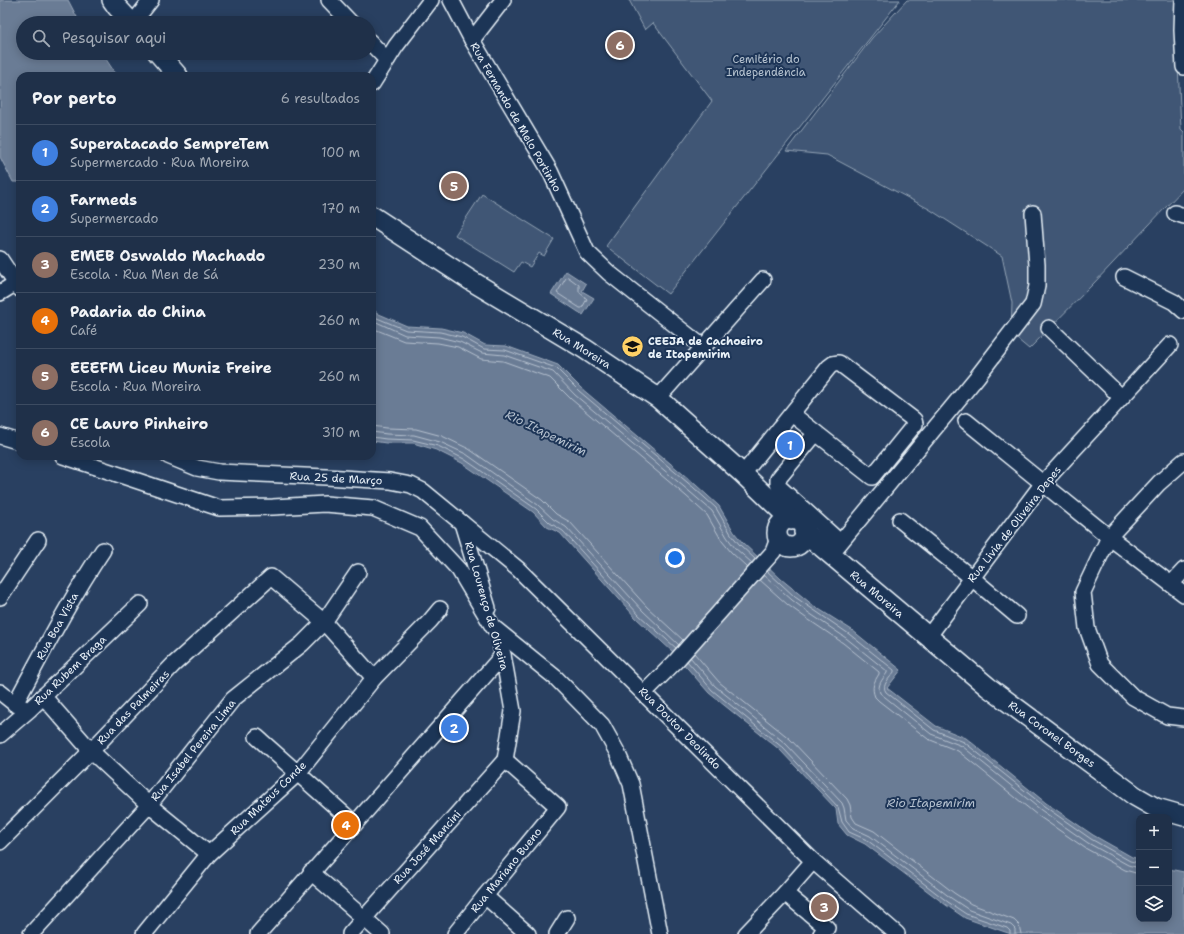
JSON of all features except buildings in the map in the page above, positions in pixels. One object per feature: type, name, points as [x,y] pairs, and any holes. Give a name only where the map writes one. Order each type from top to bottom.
[{"type":"main road","points":[[112,0],[126,16]]},
{"type":"main road","points":[[164,60],[175,72]]},
{"type":"main road","name":"Rua Moreira","points":[[376,219],[470,280],[585,349],[658,398],[743,474],[774,504],[785,539],[832,549],[928,637]]},
{"type":"main road","name":"Rua Coronel Borges","points":[[928,637],[988,687],[1135,796],[1156,808],[1184,816]]},
{"type":"street","points":[[138,16],[151,0]]},
{"type":"street","points":[[329,0],[344,16]]},
{"type":"street","points":[[376,78],[396,46],[431,0]]},
{"type":"street","name":"Rua Fernando de Melo Portinho","points":[[451,0],[472,40],[550,171],[587,252],[609,273],[703,346]]},
{"type":"street","points":[[472,40],[503,0]]},
{"type":"street","points":[[1183,0],[1182,30],[1184,67]]},
{"type":"street","points":[[376,48],[388,60]]},
{"type":"street","points":[[816,433],[778,479],[778,483],[832,549],[894,479],[978,377],[1033,304],[1037,266],[1033,213]]},
{"type":"street","points":[[0,259],[16,283]]},
{"type":"street","points":[[1124,277],[1174,302],[1184,311]]},
{"type":"street","points":[[658,398],[763,280]]},
{"type":"street","points":[[0,293],[16,287]]},
{"type":"street","points":[[1049,328],[1122,396]]},
{"type":"street","name":"Rua Livia de Oliveira Depes","points":[[928,637],[1043,482],[1170,345]]},
{"type":"street","points":[[743,474],[828,367],[833,364],[839,363],[914,420],[915,424],[872,477],[792,414]]},
{"type":"street","points":[[966,421],[1110,537],[1184,594]]},
{"type":"street","points":[[0,436],[16,441]]},
{"type":"street","points":[[75,460],[219,508],[325,504],[373,508],[420,528],[459,570],[493,627],[556,678],[602,725],[617,752],[631,784],[660,934]]},
{"type":"street","name":"Rua 25 de Março","points":[[178,460],[197,468],[219,472],[326,476],[390,481],[412,486],[423,491],[462,523]]},
{"type":"street","points":[[1184,461],[1159,482],[1110,537],[1083,592],[1087,628],[1100,664],[1134,697],[1167,716],[1184,718]]},
{"type":"street","points":[[900,520],[1017,616]]},
{"type":"street","name":"Rua Lourenço de Oliveira","points":[[462,523],[493,627],[503,655],[513,711],[505,760]]},
{"type":"street","name":"Rua Doutor Deolindo","points":[[462,523],[518,569],[813,861],[897,934]]},
{"type":"street","points":[[644,693],[675,662],[785,539]]},
{"type":"street","points":[[0,597],[38,540]]},
{"type":"street","name":"Rua Boa Vista","points":[[15,704],[57,625],[87,573],[103,550]]},
{"type":"street","points":[[1171,584],[1184,570]]},
{"type":"street","name":"Rua Isabel Pereira Lima","points":[[32,934],[149,805],[233,699],[302,644],[324,622],[358,572]]},
{"type":"street","name":"Rua das Palmeiras","points":[[0,842],[91,751],[173,665],[271,577],[324,622]]},
{"type":"street","name":"Rua Rubem Braga","points":[[0,735],[29,710],[140,604]]},
{"type":"street","name":"Rua Mateus Conde","points":[[144,934],[209,854],[298,773],[374,678],[430,622],[440,609]]},
{"type":"street","points":[[324,622],[374,678]]},
{"type":"street","points":[[258,934],[503,655]]},
{"type":"street","points":[[0,692],[15,704],[29,710]]},
{"type":"street","points":[[43,696],[91,751],[149,805],[209,854]]},
{"type":"street","points":[[257,737],[355,824]]},
{"type":"street","name":"Rua Mariano Bueno","points":[[455,934],[558,807],[505,760]]},
{"type":"street","name":"Rua José Mancini","points":[[350,934],[505,760]]},
{"type":"street","points":[[746,934],[813,861]]},
{"type":"street","points":[[311,872],[382,934]]},
{"type":"street","points":[[785,893],[827,928],[821,934]]},
{"type":"street","points":[[485,896],[528,934]]},
{"type":"street","points":[[557,934],[567,918]]},
{"type":"green space","name":"Cemitério do Independência","points":[[629,0],[900,0],[668,294],[606,246],[712,101],[653,23],[645,30]]},
{"type":"green space","points":[[907,0],[1175,0],[1181,129],[1184,132],[1184,188],[1029,349],[1011,334],[1012,303],[1002,256],[929,209],[827,155],[786,151],[872,38]]},
{"type":"green space","points":[[482,194],[554,239],[544,256],[539,253],[530,267],[521,262],[514,272],[455,235]]},
{"type":"water","points":[[0,0],[68,0],[76,16],[16,16],[16,60],[107,60],[114,72],[16,72],[16,182],[13,182],[0,157]]},
{"type":"water","points":[[566,271],[586,284],[582,291],[594,298],[583,315],[551,294]]},
{"type":"water","name":"Rio Itapemirim","points":[[376,312],[407,326],[441,328],[463,333],[485,345],[506,346],[558,365],[581,388],[719,506],[734,532],[742,542],[781,579],[814,606],[852,630],[901,670],[887,688],[936,726],[966,738],[1046,803],[1093,835],[1136,858],[1136,922],[1172,922],[1172,870],[1184,872],[1184,934],[1011,934],[965,918],[865,844],[847,835],[838,824],[836,809],[780,750],[709,693],[674,653],[636,618],[560,533],[547,527],[533,512],[462,463],[436,450],[413,443],[376,442]]},
{"type":"place","name":"CE Lauro Pinheiro","points":[[620,45]]},
{"type":"place","name":"EEEFM Liceu Muniz Freire","points":[[454,186]]},
{"type":"place","name":"CEEJA de Cachoeiro de Itapemirim","points":[[632,347]]},
{"type":"place","name":"Superatacado SempreTem","points":[[790,445]]},
{"type":"place","name":"Farmeds","points":[[454,728]]},
{"type":"place","name":"Padaria do China","points":[[346,825]]},
{"type":"place","name":"EMEB Oswaldo Machado","points":[[824,907]]}]
